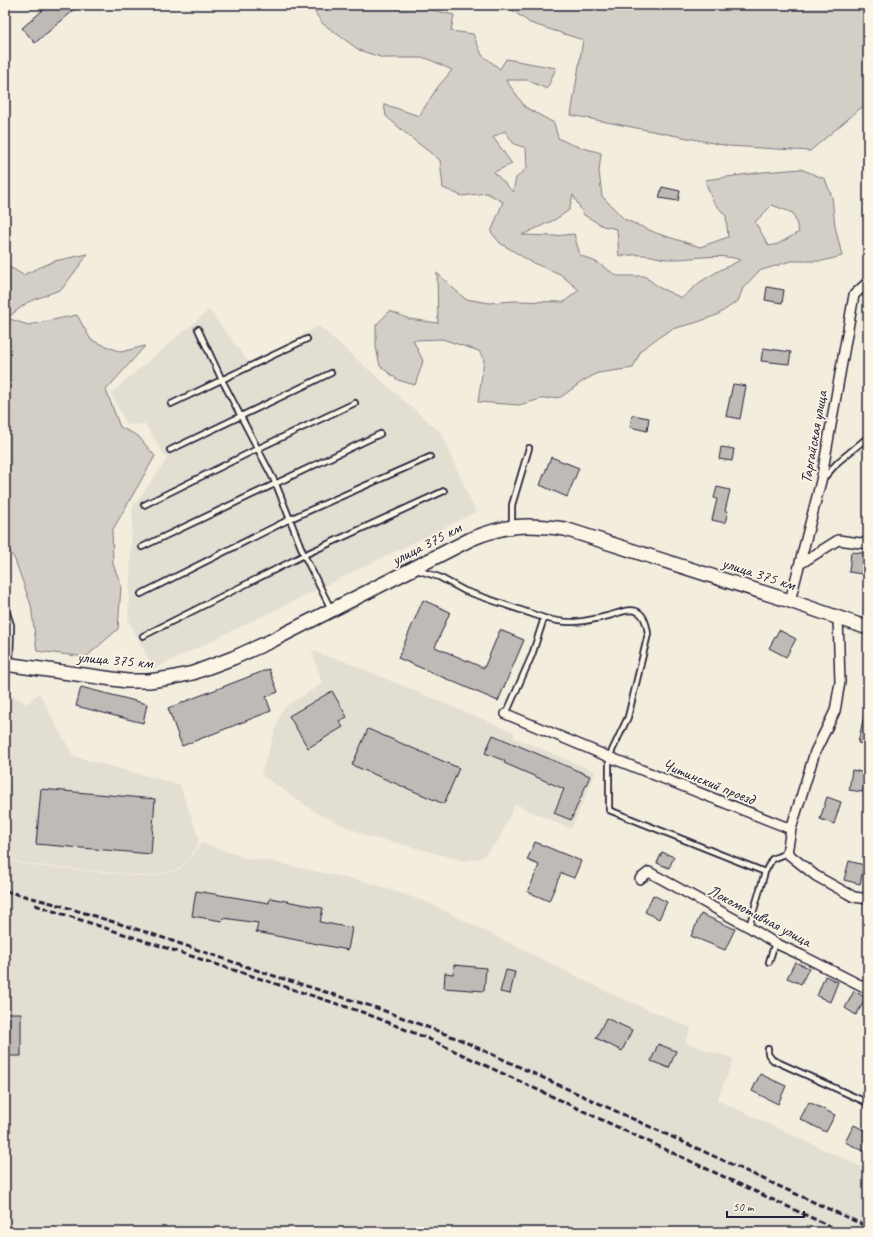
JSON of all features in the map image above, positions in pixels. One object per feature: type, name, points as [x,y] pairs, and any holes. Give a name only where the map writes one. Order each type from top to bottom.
[{"type":"main road","name":"улица 375 км","points":[[7,664],[127,680],[148,681],[193,673],[271,642],[476,536],[512,526],[537,525],[565,529],[790,601],[868,628]]},
{"type":"street","name":"Таргайская улица","points":[[790,601],[822,481],[854,295],[868,282]]},
{"type":"street","points":[[800,564],[838,540],[868,544]]},
{"type":"street","points":[[838,618],[840,682],[835,711],[815,752],[791,829],[787,853],[816,876],[854,897],[868,900]]},
{"type":"street","name":"Читинский проезд","points":[[506,714],[609,757],[791,829]]},
{"type":"street","name":"Локомотивная улица","points":[[640,879],[649,872],[775,943],[868,989]]},
{"type":"lane","points":[[198,329],[222,380],[276,484],[304,555],[332,610]]},
{"type":"lane","points":[[171,404],[307,339]]},
{"type":"lane","points":[[170,450],[332,373]]},
{"type":"lane","points":[[144,505],[257,449],[355,403]]},
{"type":"lane","points":[[142,547],[380,434]]},
{"type":"lane","points":[[822,481],[838,462],[868,436]]},
{"type":"lane","points":[[512,526],[512,505],[529,448]]},
{"type":"lane","points":[[141,594],[290,519],[430,457]]},
{"type":"lane","points":[[143,636],[304,555],[444,492]]},
{"type":"lane","points":[[412,569],[439,577],[465,591],[558,622],[568,623],[588,620],[628,610],[636,611],[642,616],[647,623],[648,634],[628,717],[609,757],[609,810],[765,872]]},
{"type":"lane","points":[[5,607],[11,625],[7,664]]},
{"type":"lane","points":[[506,714],[532,655],[544,618]]},
{"type":"lane","points":[[749,927],[765,872],[772,859],[787,853]]},
{"type":"lane","points":[[769,962],[775,943]]},
{"type":"lane","points":[[768,1048],[769,1056],[773,1060],[868,1103]]},
{"type":"shaded area","points":[[310,5],[421,5],[424,8],[454,15],[451,31],[473,34],[482,55],[500,69],[506,59],[556,68],[547,89],[527,80],[506,80],[525,107],[554,123],[558,138],[570,144],[601,153],[599,172],[602,196],[624,219],[656,233],[700,247],[728,237],[726,216],[712,200],[705,180],[763,172],[801,169],[825,179],[832,197],[835,226],[842,256],[822,261],[791,261],[759,271],[743,288],[738,301],[717,315],[672,329],[641,350],[633,368],[598,373],[583,381],[561,397],[541,399],[519,405],[478,402],[484,360],[479,351],[442,339],[413,340],[423,361],[415,385],[398,380],[380,366],[376,347],[376,325],[390,311],[409,319],[438,323],[437,273],[465,299],[490,303],[513,301],[564,302],[579,290],[560,274],[533,263],[500,243],[491,232],[503,202],[487,193],[462,196],[443,188],[440,160],[386,116],[384,104],[419,116],[437,88],[452,70],[426,58],[383,58],[359,50],[322,23]],"holes":[[[505,131],[514,144],[526,148],[527,168],[516,178],[513,192],[494,172],[512,164],[493,137]],[[573,195],[584,215],[603,226],[617,229],[619,256],[640,255],[668,259],[714,256],[741,260],[700,282],[682,298],[660,288],[644,276],[617,276],[598,263],[580,255],[574,234],[554,236],[522,235],[556,219],[569,210]],[[772,205],[793,213],[799,232],[778,244],[769,246],[755,222]]]},
{"type":"shaded area","points":[[505,5],[868,5],[868,102],[810,151],[728,146],[571,115],[583,40],[530,23]]},
{"type":"shaded area","points":[[88,254],[62,289],[28,302],[7,318],[28,325],[77,315],[91,340],[121,352],[145,346],[106,390],[120,427],[138,436],[155,456],[112,531],[113,564],[121,585],[118,629],[86,657],[37,651],[31,605],[15,560],[5,543],[5,264],[23,275],[54,261]]},
{"type":"shaded area","points":[[209,310],[250,364],[319,326],[440,432],[476,512],[154,669],[128,620],[133,507],[167,459],[145,424],[127,425],[111,393]]},
{"type":"shaded area","points":[[312,650],[327,657],[339,659],[515,733],[513,737],[596,772],[571,829],[515,804],[498,841],[481,858],[464,861],[369,837],[317,813],[261,775],[281,712],[289,704],[322,684]]},
{"type":"shaded area","points":[[5,687],[10,694],[27,704],[39,693],[73,756],[180,785],[199,839],[197,847],[179,869],[150,876],[26,864],[5,857]]},
{"type":"shaded area","points":[[202,843],[248,859],[264,860],[370,883],[427,902],[614,995],[691,1028],[685,1043],[734,1059],[717,1100],[868,1170],[868,1232],[43,1232],[5,1223],[5,858],[26,865],[150,877],[179,870]]},
{"type":"building","points":[[49,5],[80,5],[35,43],[22,28]]},
{"type":"building","points":[[662,187],[680,191],[678,201],[659,198]]},
{"type":"building","points":[[767,287],[784,290],[782,303],[765,300]]},
{"type":"building","points":[[763,348],[791,352],[789,364],[761,361]]},
{"type":"building","points":[[733,384],[746,386],[740,419],[726,416]]},
{"type":"building","points":[[632,415],[649,418],[647,431],[630,427]]},
{"type":"building","points":[[721,447],[734,449],[732,461],[719,459]]},
{"type":"building","points":[[551,457],[579,468],[567,497],[540,485]]},
{"type":"building","points":[[717,487],[730,490],[725,511],[728,511],[725,523],[712,520],[717,499],[714,498]]},
{"type":"building","points":[[851,552],[864,553],[862,574],[849,572]]},
{"type":"building","points":[[423,600],[450,612],[435,647],[484,668],[500,630],[524,640],[498,701],[398,658]]},
{"type":"building","points":[[779,630],[796,639],[786,657],[769,648]]},
{"type":"building","points":[[269,669],[278,692],[266,697],[271,711],[182,746],[168,708]]},
{"type":"building","points":[[81,687],[147,704],[143,723],[76,706]]},
{"type":"building","points":[[332,691],[347,717],[339,721],[343,727],[308,748],[289,716]]},
{"type":"building","points":[[864,715],[868,715],[868,745],[858,743]]},
{"type":"building","points":[[368,729],[459,768],[444,804],[352,765]]},
{"type":"building","points":[[493,735],[590,776],[571,820],[554,813],[564,789],[504,763],[505,761],[485,753]]},
{"type":"building","points":[[852,770],[866,773],[863,792],[849,790]]},
{"type":"building","points":[[41,789],[155,799],[151,854],[36,844]]},
{"type":"building","points":[[827,797],[841,802],[834,824],[820,819]]},
{"type":"building","points":[[535,842],[581,861],[574,878],[561,873],[549,901],[528,892],[539,865],[527,860]]},
{"type":"building","points":[[662,852],[674,857],[669,868],[657,863]]},
{"type":"building","points":[[849,861],[864,865],[860,884],[844,880]]},
{"type":"building","points":[[196,891],[269,903],[270,898],[323,908],[320,922],[352,928],[348,950],[256,932],[258,923],[223,918],[222,921],[192,916]]},
{"type":"building","points":[[653,895],[667,902],[659,919],[645,912]]},
{"type":"building","points":[[701,914],[735,929],[725,950],[691,936]]},
{"type":"building","points":[[795,962],[809,968],[801,984],[787,978]]},
{"type":"building","points":[[454,965],[486,968],[484,991],[444,988],[445,973],[453,974]]},
{"type":"building","points":[[506,970],[515,972],[510,994],[500,992]]},
{"type":"building","points":[[825,976],[838,982],[830,1002],[817,996]]},
{"type":"building","points":[[854,991],[866,998],[856,1015],[845,1008]]},
{"type":"building","points":[[5,1013],[21,1013],[21,1056],[5,1056]]},
{"type":"building","points":[[606,1018],[632,1030],[622,1051],[596,1038]]},
{"type":"building","points":[[658,1044],[676,1051],[669,1068],[651,1061]]},
{"type":"building","points":[[760,1074],[786,1086],[778,1104],[752,1091]]},
{"type":"building","points":[[809,1102],[835,1115],[826,1132],[800,1119]]},
{"type":"building","points":[[854,1125],[868,1132],[868,1153],[845,1142]]},
{"type":"railway","points":[[5,891],[59,905],[149,933],[268,974],[377,1008],[461,1040],[868,1227]]},
{"type":"railway","points":[[35,905],[362,1012],[429,1039],[842,1232]]}]
